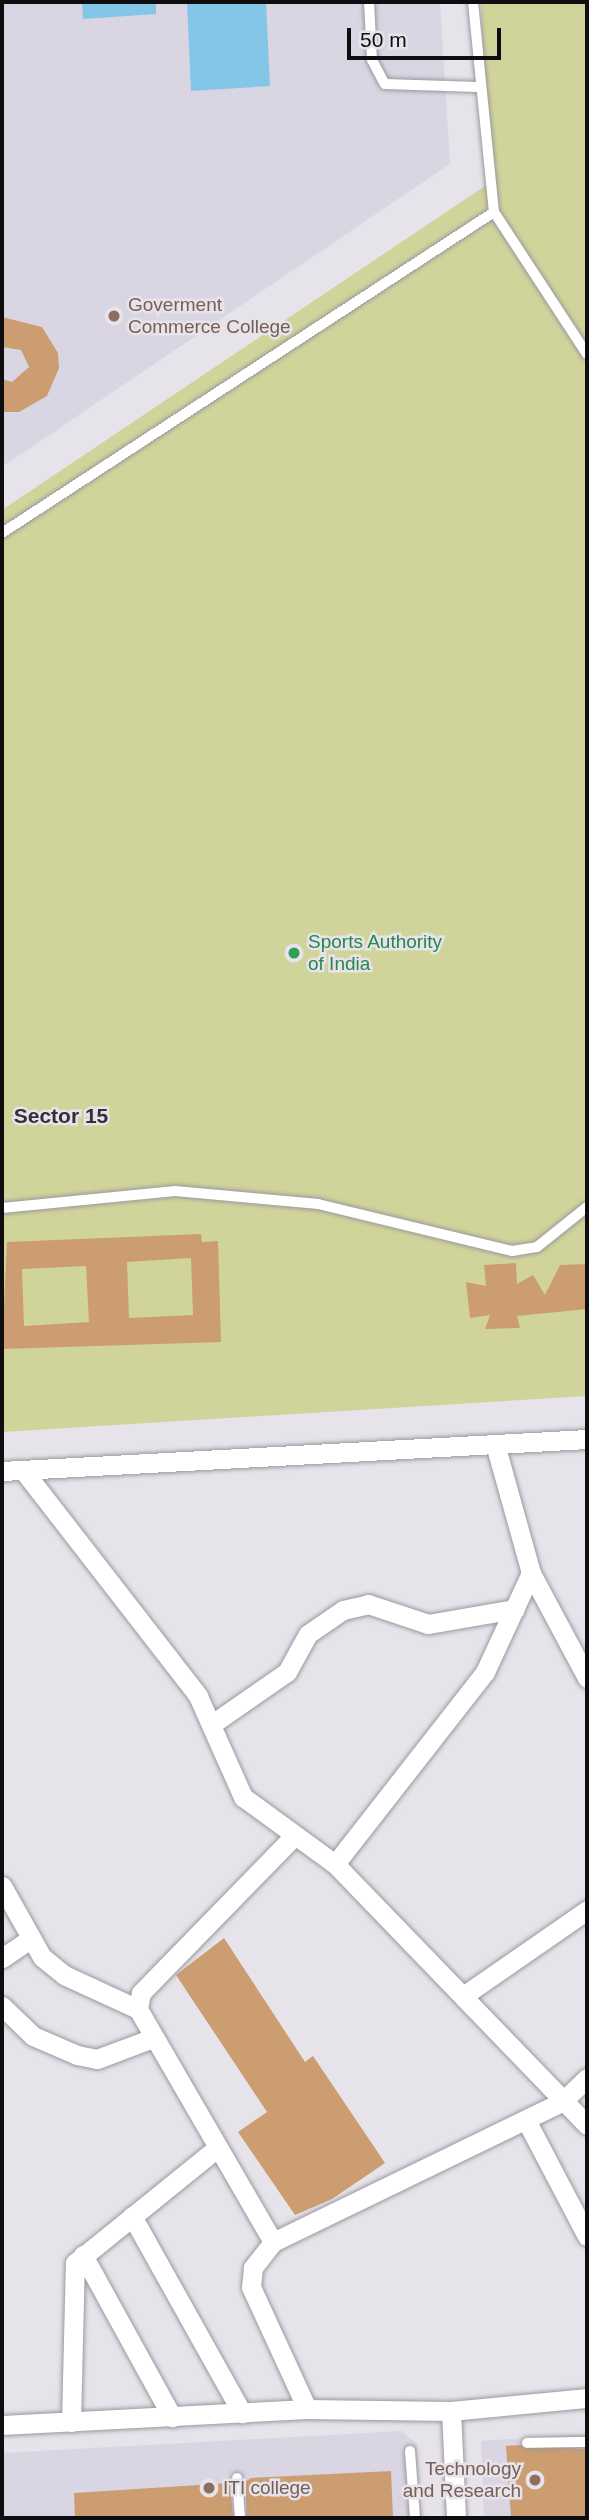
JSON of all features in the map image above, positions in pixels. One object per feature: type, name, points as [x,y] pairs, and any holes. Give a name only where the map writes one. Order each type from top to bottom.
[{"type":"street","points":[[2,1471],[587,1439]]},
{"type":"street","points":[[495,1444],[531,1573],[587,1678]]},
{"type":"street","points":[[23,1470],[215,1722],[243,1797],[293,1837],[335,1864],[587,2125]]},
{"type":"street","points":[[335,1864],[465,1702],[515,1609],[531,1573]]},
{"type":"street","points":[[215,1722],[288,1672],[308,1634],[343,1610],[368,1604],[428,1624],[515,1609]]},
{"type":"street","points":[[273,2242],[138,2009],[141,1993],[293,1837]]},
{"type":"street","points":[[2,1886],[29,1940],[64,1975],[138,2009]]},
{"type":"street","points":[[463,1996],[587,1910]]},
{"type":"street","points":[[2,1958],[29,1940]]},
{"type":"street","points":[[2,2006],[33,2036],[77,2055],[97,2059],[153,2038]]},
{"type":"street","points":[[307,2409],[255,2306],[253,2268],[273,2242],[563,2101],[587,2078]]},
{"type":"street","points":[[526,2120],[587,2236]]},
{"type":"street","points":[[71,2422],[72,2272],[83,2255],[217,2148]]},
{"type":"street","points":[[132,2216],[242,2413]]},
{"type":"street","points":[[83,2255],[172,2417]]},
{"type":"street","points":[[2,2425],[307,2409],[451,2411],[587,2398]]},
{"type":"street","points":[[451,2411],[456,2518]]},
{"type":"lane","points":[[369,2],[372,60],[385,84],[477,86]]},
{"type":"lane","points":[[473,2],[477,86],[494,212],[587,354]]},
{"type":"lane","points":[[2,533],[494,212]]},
{"type":"lane","points":[[2,1208],[175,1191],[318,1203],[512,1251],[537,1247],[587,1207]]},
{"type":"lane","points":[[527,2443],[587,2442]]},
{"type":"lane","points":[[410,2451],[415,2518]]},
{"type":"lane","points":[[237,2478],[240,2518]]},
{"type":"shaded area","name":"Goverment Commerce College","points":[[2,2],[440,2],[450,164],[2,467]]},
{"type":"shaded area","name":"ITI college","points":[[402,2431],[417,2444],[417,2518],[2,2518],[2,2453]]},
{"type":"shaded area","name":"Technology and Research","points":[[587,2434],[587,2518],[484,2518],[481,2441]]},
{"type":"green space","name":"Sports Authority of India","points":[[481,2],[587,2],[587,1396],[2,1432],[2,510],[488,184]]},
{"type":"water","points":[[82,2],[156,2],[156,14],[83,19]]},
{"type":"water","points":[[187,2],[266,2],[270,86],[191,91]]},
{"type":"building","points":[[2,317],[42,327],[58,353],[59,368],[47,396],[19,412],[2,412],[2,379],[12,382],[29,367],[21,350],[2,347]]},
{"type":"building","points":[[201,1234],[202,1242],[218,1241],[221,1342],[2,1349],[7,1242]],"holes":[[[191,1258],[193,1315],[129,1318],[127,1262]],[[86,1266],[89,1322],[24,1326],[22,1269]]]},
{"type":"building","points":[[516,1263],[517,1284],[533,1275],[545,1295],[560,1265],[587,1264],[587,1309],[517,1316],[520,1328],[485,1329],[490,1315],[470,1318],[466,1282],[486,1286],[484,1265]]},
{"type":"building","points":[[224,1938],[305,2062],[313,2056],[385,2163],[332,2199],[295,2215],[238,2132],[267,2112],[176,1975]]},
{"type":"building","name":"Technology and Research","points":[[506,2446],[587,2449],[587,2518],[511,2518]]},
{"type":"building","points":[[391,2471],[393,2518],[247,2518],[245,2482],[251,2478]]},
{"type":"building","points":[[230,2483],[233,2518],[75,2518],[74,2493]]},
{"type":"place","name":"Goverment Commerce College","points":[[114,316]]},
{"type":"place","name":"Sports Authority of India","points":[[294,953]]},
{"type":"place","name":"Technology and Research","points":[[535,2480]]},
{"type":"place","name":"ITI college","points":[[209,2488]]},
{"type":"district","name":"Sector 15","points":[[61,1116]]}]
